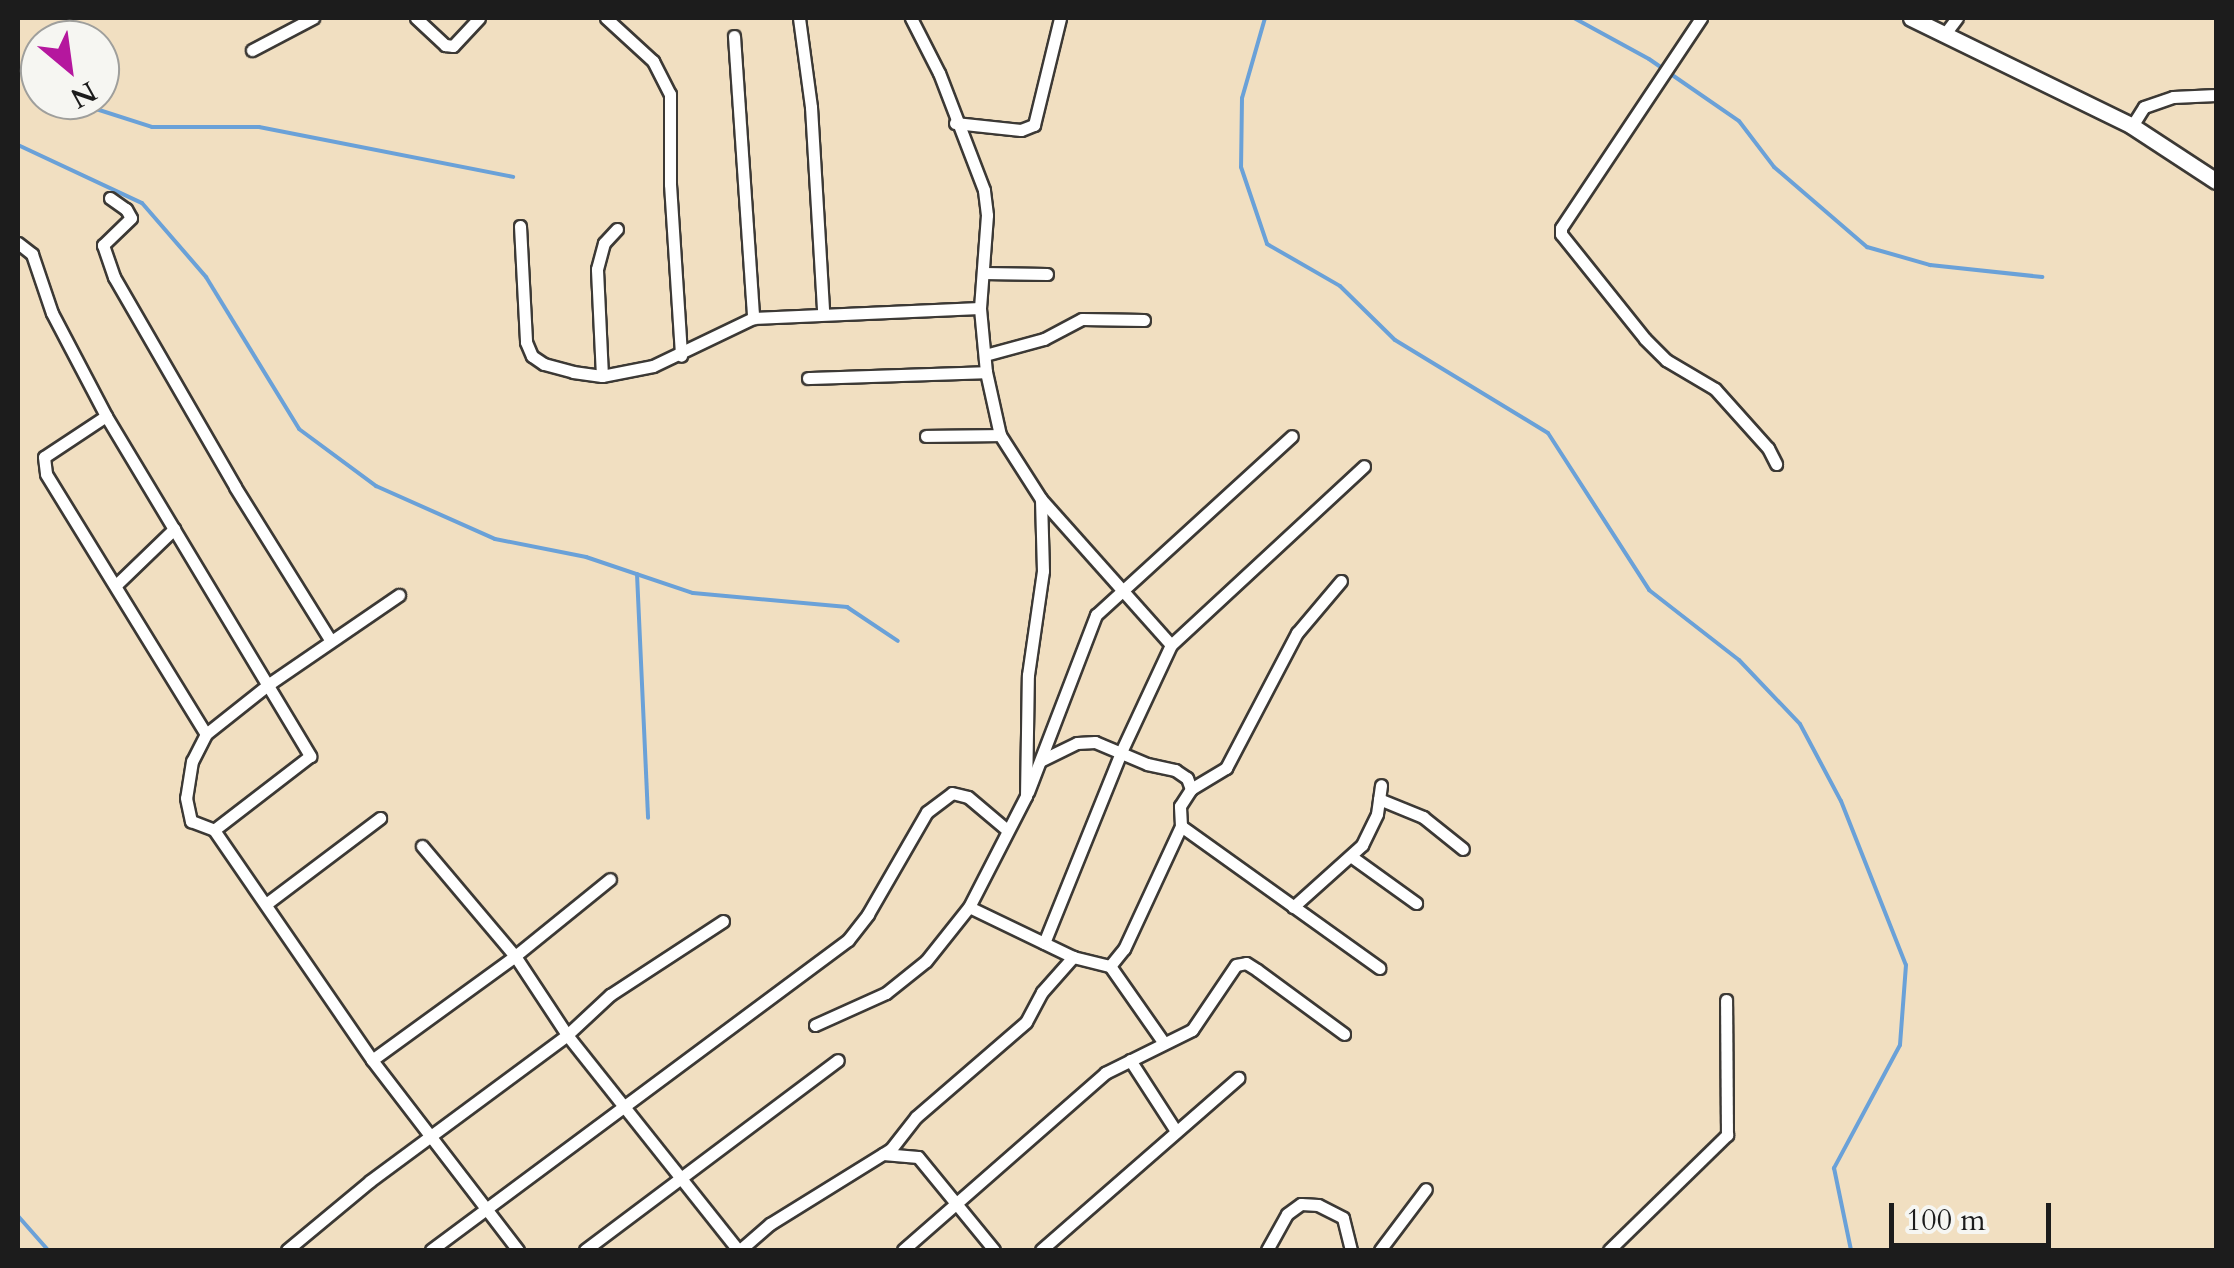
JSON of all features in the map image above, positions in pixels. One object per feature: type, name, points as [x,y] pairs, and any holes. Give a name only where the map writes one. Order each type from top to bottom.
[{"type":"street","points":[[252,50],[313,18]]},
{"type":"street","points":[[416,18],[444,46],[453,46],[479,18]]},
{"type":"street","points":[[606,18],[653,60],[670,94],[681,356]]},
{"type":"street","points":[[799,18],[811,107],[823,312]]},
{"type":"street","points":[[911,18],[939,73],[955,123],[984,190],[988,215],[980,308],[986,372],[1000,435],[1042,499],[1172,645]]},
{"type":"street","points":[[955,123],[1013,130],[1034,126],[1060,18]]},
{"type":"street","points":[[1702,18],[1560,228],[1645,339],[1666,360],[1715,389],[1776,464]]},
{"type":"street","points":[[1911,18],[2132,126],[2216,180]]},
{"type":"street","points":[[1944,35],[1957,18]]},
{"type":"street","points":[[734,36],[753,318]]},
{"type":"street","points":[[2132,126],[2144,107],[2173,97],[2216,95]]},
{"type":"street","points":[[110,198],[126,208],[130,218],[103,244],[114,277],[235,487],[331,641]]},
{"type":"street","points":[[520,226],[526,342],[532,356],[544,364],[602,376],[626,374],[681,356],[753,318],[980,308]]},
{"type":"street","points":[[602,376],[597,269],[604,243],[617,229]]},
{"type":"street","points":[[18,242],[32,254],[60,330],[106,416],[310,756],[214,830]]},
{"type":"street","points":[[983,273],[1047,274]]},
{"type":"street","points":[[985,355],[1044,339],[1082,319],[1144,320]]},
{"type":"street","points":[[808,378],[986,372]]},
{"type":"street","points":[[106,416],[44,458],[46,474],[206,734]]},
{"type":"street","points":[[926,436],[1000,435]]},
{"type":"street","points":[[815,1026],[854,1010],[909,978],[970,907],[1042,760],[1091,624],[1122,589],[1292,436]]},
{"type":"street","points":[[1044,944],[1121,752],[1172,645],[1364,466]]},
{"type":"street","points":[[1026,796],[1028,675],[1043,570],[1042,499]]},
{"type":"street","points":[[116,585],[174,529]]},
{"type":"street","points":[[1110,966],[1124,949],[1181,826],[1180,806],[1192,789],[1226,768],[1245,724],[1297,633],[1342,581]]},
{"type":"street","points":[[399,594],[269,684],[206,734],[192,761],[186,798],[191,821],[214,830],[372,1060],[518,1250]]},
{"type":"street","points":[[1042,760],[1085,742],[1175,770],[1187,778],[1192,789]]},
{"type":"street","points":[[1293,907],[1352,857],[1370,830],[1381,785]]},
{"type":"street","points":[[431,1250],[848,940],[868,914],[927,812],[952,794],[968,797],[1007,830]]},
{"type":"street","points":[[1379,799],[1423,817],[1463,849]]},
{"type":"street","points":[[266,904],[380,818]]},
{"type":"street","points":[[1181,826],[1379,968]]},
{"type":"street","points":[[422,846],[515,956],[567,1035],[739,1250],[770,1224],[884,1154],[916,1117],[1026,1022],[1042,992],[1073,957]]},
{"type":"street","points":[[1352,857],[1416,904]]},
{"type":"street","points":[[372,1060],[515,956],[610,879]]},
{"type":"street","points":[[970,907],[1073,957],[1110,966],[1164,1042]]},
{"type":"street","points":[[287,1250],[304,1232],[430,1135],[567,1035],[610,995],[723,920]]},
{"type":"street","points":[[904,1250],[1106,1073],[1192,1030],[1236,966],[1246,963],[1344,1034]]},
{"type":"street","points":[[1609,1250],[1727,1136],[1726,1000]]},
{"type":"street","points":[[585,1250],[838,1060]]},
{"type":"street","points":[[1130,1060],[1176,1131]]},
{"type":"street","points":[[1041,1250],[1238,1078]]},
{"type":"street","points":[[884,1154],[918,1158],[994,1250]]},
{"type":"street","points":[[1380,1250],[1426,1189]]},
{"type":"street","points":[[1267,1250],[1287,1214],[1300,1204],[1318,1205],[1343,1218],[1351,1250]]},
{"type":"waterway","points":[[1265,18],[1242,98],[1241,167],[1267,244],[1340,286],[1395,340],[1548,433],[1649,590],[1739,660],[1800,724],[1841,801],[1906,965],[1900,1045],[1834,1168],[1851,1250]]},
{"type":"waterway","points":[[1574,18],[1649,59],[1739,121],[1774,167],[1867,247],[1930,265],[2042,277]]},
{"type":"waterway","points":[[120,117],[152,127],[259,127],[513,177]]},
{"type":"waterway","points":[[18,145],[142,203],[206,277],[299,429],[376,486],[495,539],[586,557],[693,593],[847,607],[898,641]]},
{"type":"waterway","points":[[637,574],[648,818]]},
{"type":"waterway","points":[[18,1216],[48,1250]]}]
